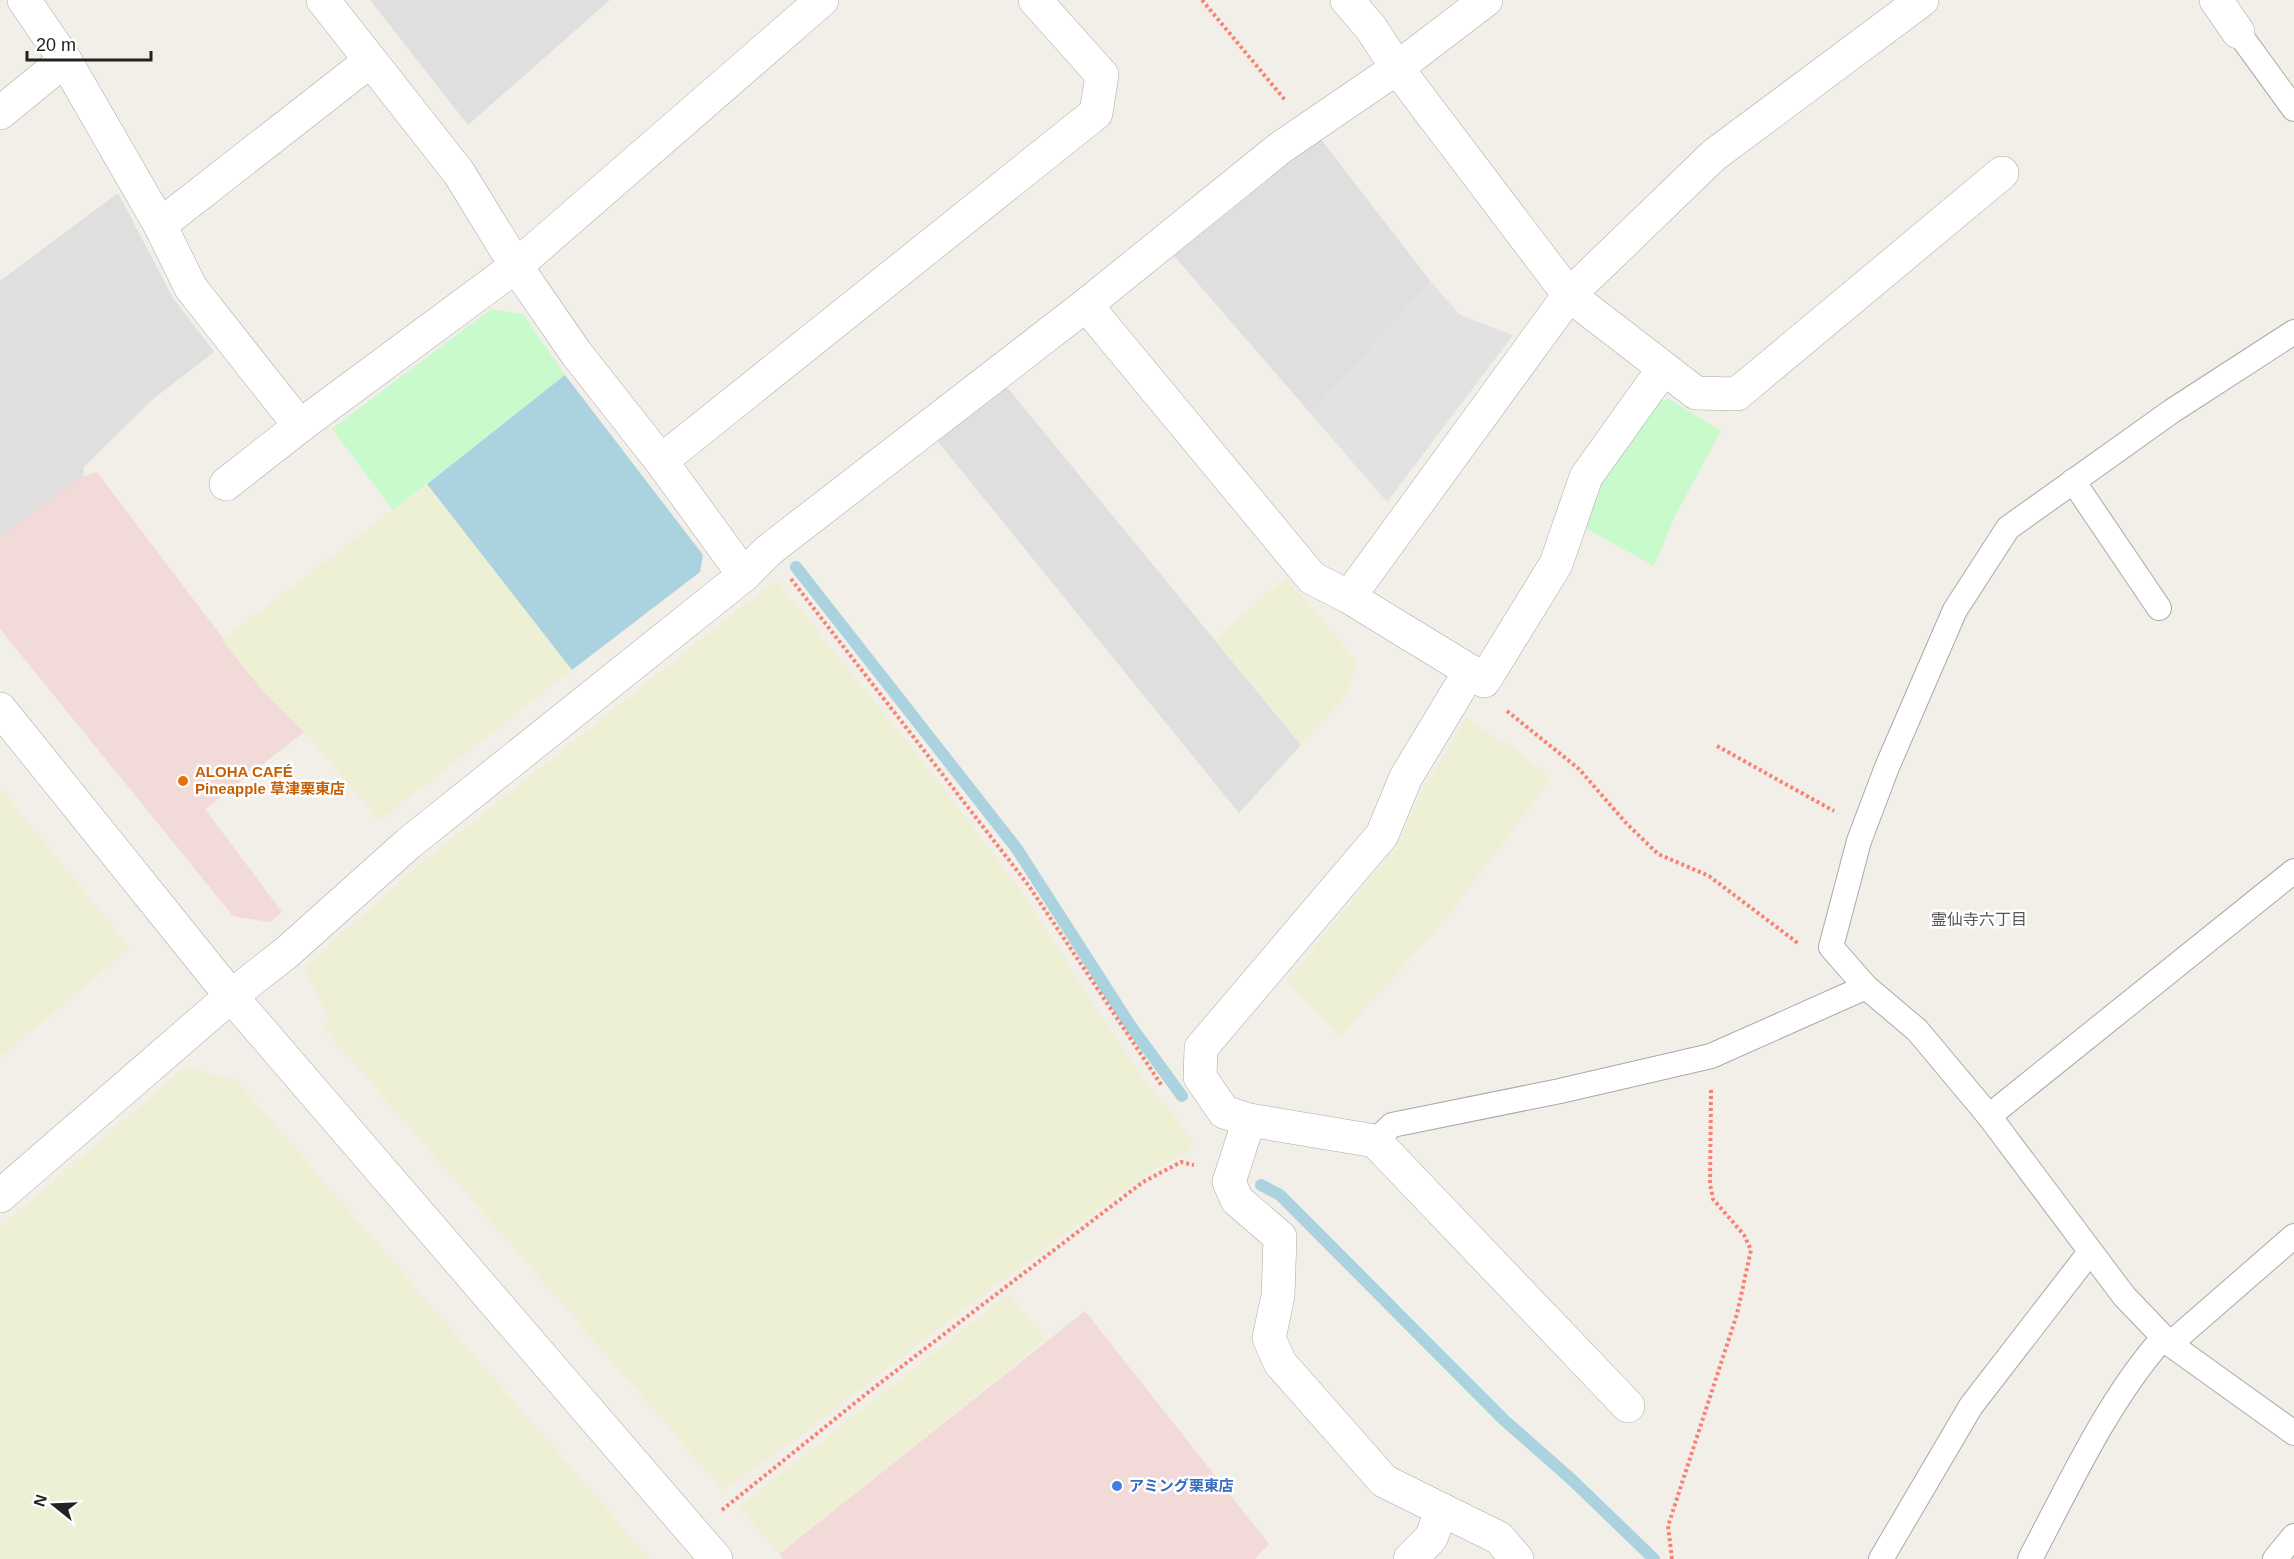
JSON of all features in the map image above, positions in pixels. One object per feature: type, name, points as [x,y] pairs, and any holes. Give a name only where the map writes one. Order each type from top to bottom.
[{"type":"street","points":[[24,0],[65,60],[160,225],[191,288],[300,426]]},
{"type":"street","points":[[323,0],[459,173],[516,267],[576,353],[661,460],[744,574]]},
{"type":"street","points":[[226,484],[300,426],[516,267],[822,0]]},
{"type":"street","points":[[661,460],[1096,113],[1102,75],[1035,0]]},
{"type":"street","points":[[1347,0],[1371,28],[1397,68],[1569,295],[1696,393],[1737,394],[2002,173]]},
{"type":"street","points":[[0,1196],[231,996],[286,953],[409,843],[744,574],[769,550],[1086,305],[1308,128],[1397,68],[1486,0]]},
{"type":"street","points":[[1349,597],[1569,295],[1714,155],[1922,0]]},
{"type":"street","points":[[2216,0],[2238,32]]},
{"type":"street","points":[[0,113],[65,60]]},
{"type":"street","points":[[160,225],[370,62]]},
{"type":"street","points":[[1086,305],[1312,578],[1349,597],[1477,676]]},
{"type":"street","points":[[1628,1406],[1375,1141],[1249,1120],[1224,1112],[1200,1077],[1201,1048],[1382,835],[1406,777],[1556,564],[1586,477],[1663,369]]},
{"type":"street","points":[[0,709],[231,996],[706,1547]]},
{"type":"street","points":[[1249,1120],[1229,1182],[1237,1200],[1280,1238],[1278,1296],[1269,1338],[1280,1363],[1384,1481],[1499,1538],[1517,1559]]},
{"type":"street","points":[[1410,1559],[1431,1538],[1442,1510]]},
{"type":"lane","points":[[2238,32],[2294,109]]},
{"type":"lane","points":[[2294,332],[2172,411],[2007,528],[1955,610],[1864,827],[1832,947],[1866,987],[1917,1030],[1989,1116],[2124,1296],[2166,1341],[2294,1433]]},
{"type":"lane","points":[[2073,481],[2158,608]]},
{"type":"lane","points":[[1989,1116],[2294,871]]},
{"type":"lane","points":[[1375,1141],[1392,1125],[1560,1091],[1711,1056],[1866,987]]},
{"type":"lane","points":[[2030,1559],[2078,1468],[2142,1361],[2294,1236]]},
{"type":"lane","points":[[1881,1559],[1971,1407],[2090,1252]]},
{"type":"lane","points":[[2275,1559],[2294,1536]]},
{"type":"path","points":[[1202,0],[1308,128]]},
{"type":"path","points":[[769,550],[1029,886],[1146,1065],[1167,1092]]},
{"type":"path","points":[[1477,676],[1484,693],[1579,770],[1626,823],[1658,854],[1709,876],[1803,948],[1837,953]]},
{"type":"path","points":[[1717,746],[1864,827]]},
{"type":"path","points":[[1672,1559],[1668,1526],[1737,1314],[1751,1250],[1744,1235],[1713,1199],[1710,1184],[1711,1056]]},
{"type":"path","points":[[1196,1165],[1198,1156]]},
{"type":"path","points":[[706,1547],[871,1390],[1143,1182],[1181,1162],[1232,1173]]},
{"type":"shaded area","points":[[370,0],[610,0],[468,125]]},
{"type":"shaded area","points":[[1320,138],[1431,282],[1311,414],[1174,256]]},
{"type":"shaded area","points":[[118,193],[173,298],[214,352],[153,399],[84,467],[83,477],[0,537],[0,281]]},
{"type":"shaded area","points":[[1431,282],[1460,315],[1513,335],[1387,502],[1311,414]]},
{"type":"shaded area","points":[[1006,386],[1301,745],[1239,813],[935,438]]},
{"type":"shaded area","points":[[97,472],[262,690],[304,732],[205,809],[282,912],[270,922],[233,916],[0,629],[0,536],[79,478]]},
{"type":"shaded area","points":[[1085,1311],[1269,1544],[1255,1559],[783,1559],[779,1554]]},
{"type":"green space","points":[[491,309],[523,314],[565,375],[393,510],[332,429]]},
{"type":"green space","points":[[1669,399],[1721,431],[1675,516],[1654,566],[1580,525],[1597,477],[1646,403]]},
{"type":"green space","points":[[427,484],[572,670],[379,821],[304,732],[262,690],[222,640]]},
{"type":"green space","points":[[1287,577],[1357,663],[1347,694],[1301,745],[1215,639]]},
{"type":"green space","points":[[776,580],[936,778],[1021,891],[1147,1083],[1194,1141],[1187,1155],[1181,1153],[1128,1187],[948,1321],[805,1433],[723,1490],[321,1025],[330,1019],[304,968],[420,864]]},
{"type":"green space","points":[[1467,717],[1491,736],[1513,747],[1551,779],[1443,922],[1340,1037],[1287,982],[1399,843],[1420,795]]},
{"type":"green space","points":[[0,788],[130,948],[0,1057]]},
{"type":"green space","points":[[187,1066],[237,1081],[650,1559],[0,1559],[0,1227]]},
{"type":"green space","points":[[1009,1293],[1046,1340],[779,1554],[739,1507]]},
{"type":"water","points":[[565,375],[703,555],[700,572],[572,670],[427,484]]},
{"type":"waterway","points":[[796,567],[1017,849],[1130,1025],[1182,1096]]},
{"type":"waterway","points":[[1261,1185],[1280,1195],[1504,1420],[1570,1478],[1654,1559]]},
{"type":"place","name":"ALOHA CAFÉ Pineapple 草津栗東店","points":[[183,781]]},
{"type":"place","name":"アミング栗東店","points":[[1117,1486]]},
{"type":"district","name":"霊仙寺六丁目","points":[[1979,919]]}]
